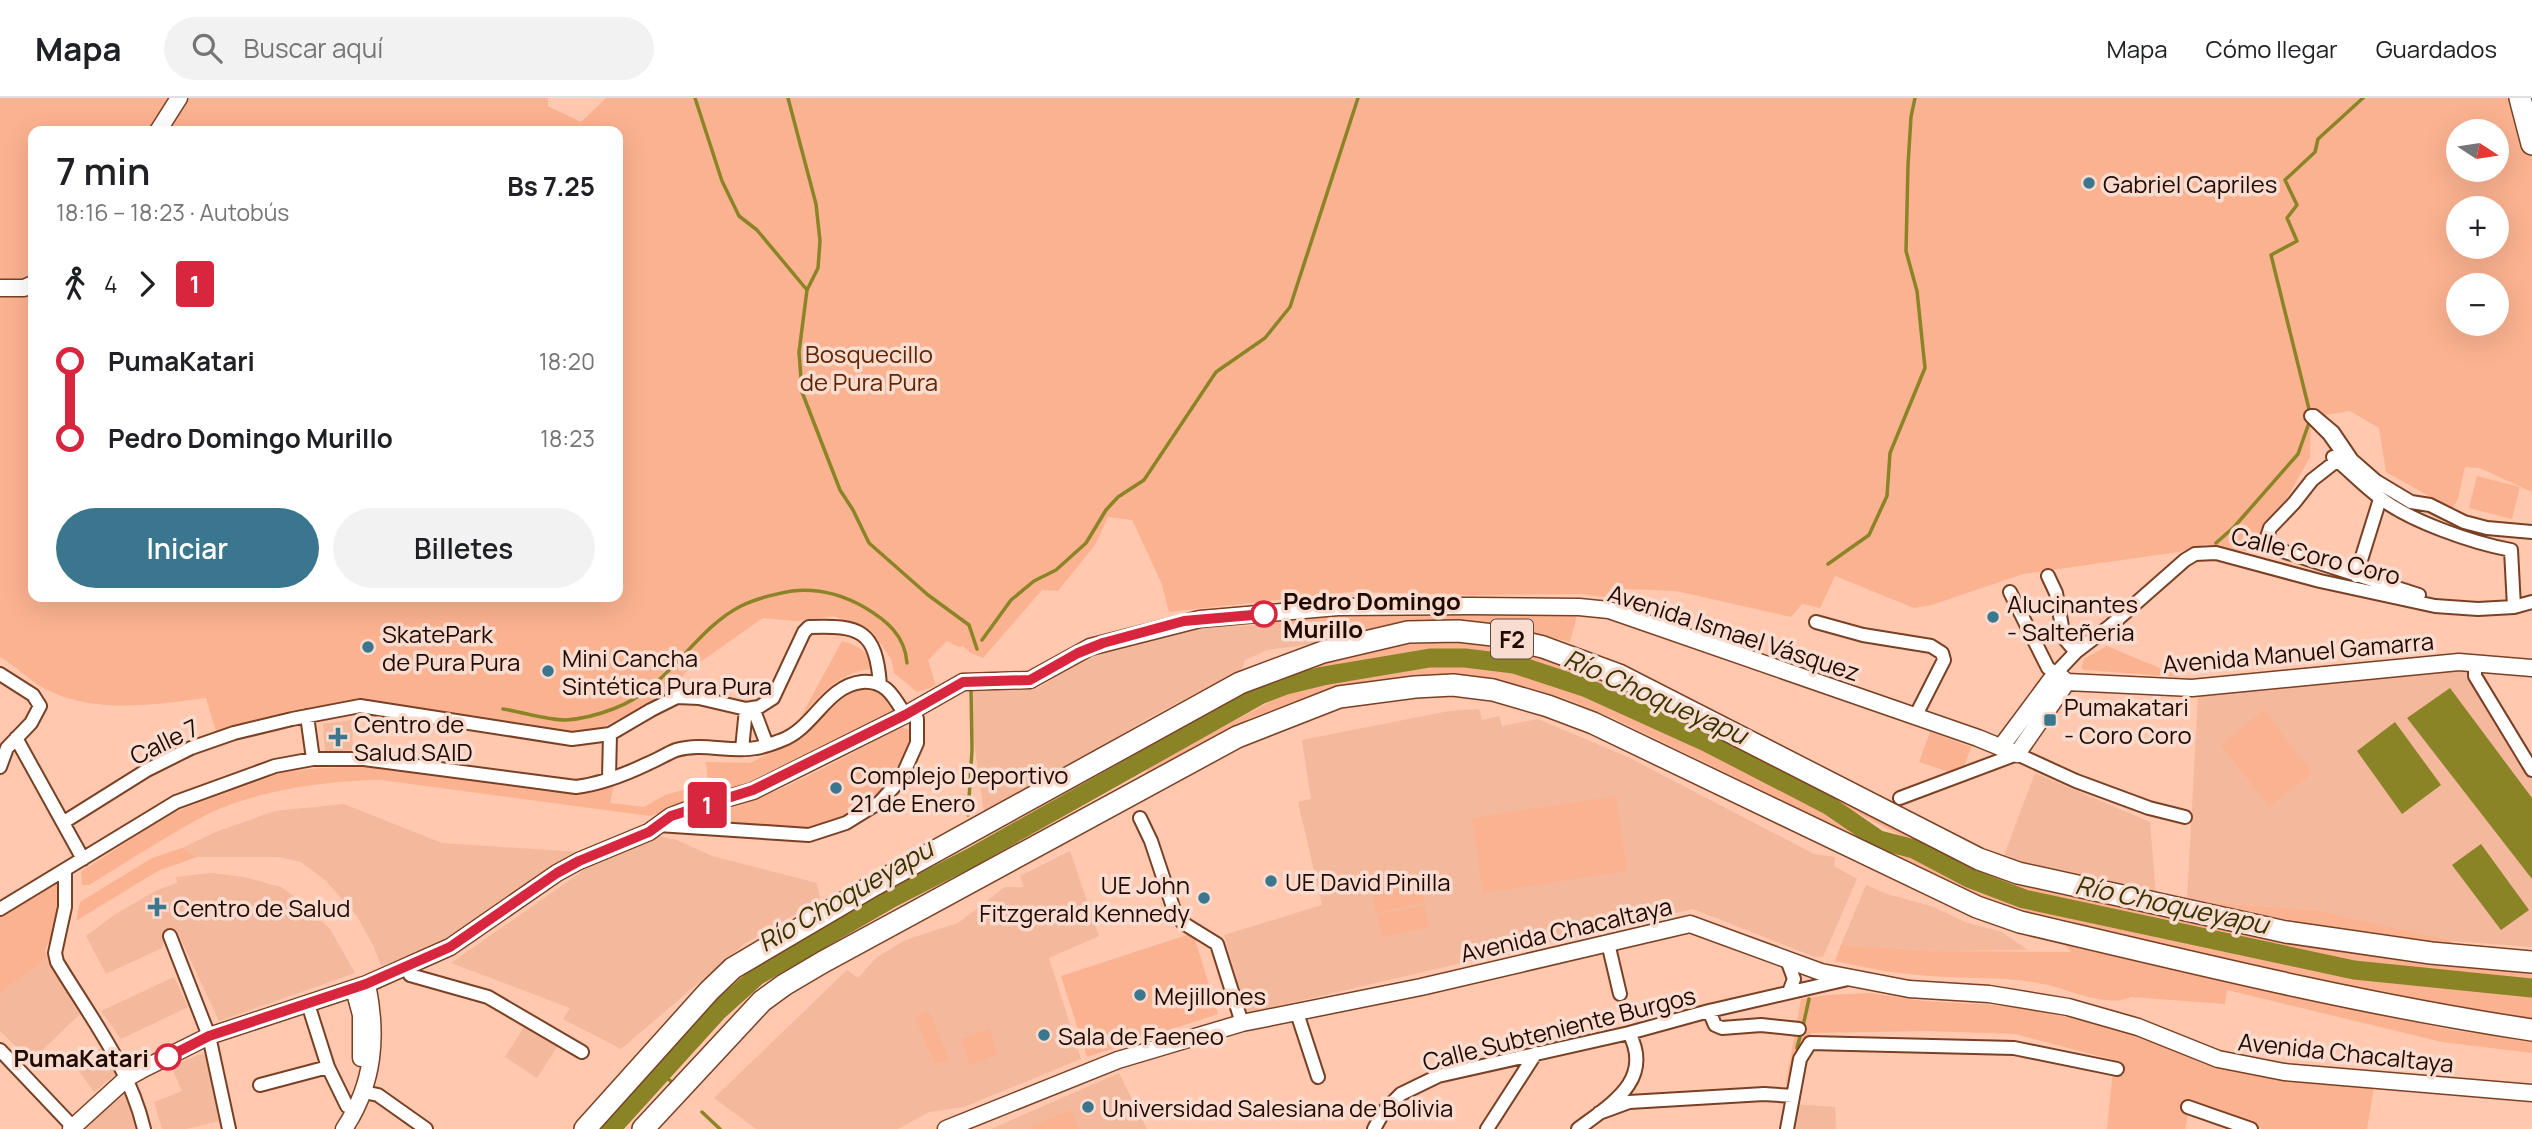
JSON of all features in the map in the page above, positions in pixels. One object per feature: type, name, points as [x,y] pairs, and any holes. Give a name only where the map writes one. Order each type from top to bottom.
[{"type":"highway","points":[[2520,98],[2532,144]]},
{"type":"highway","name":"F2","points":[[585,1129],[709,991],[733,968],[874,886],[1240,683],[1324,652],[1408,632],[1493,635],[1543,647],[1619,675],[1979,859],[2018,873],[2286,932],[2431,953],[2532,961]]},
{"type":"highway","name":"F2","points":[[643,1129],[762,1001],[823,962],[1237,737],[1339,697],[1453,685],[1493,690],[1549,706],[1593,723],[1977,907],[2020,922],[2322,993],[2438,1016],[2532,1030]]},
{"type":"main road","points":[[161,126],[179,98]]},
{"type":"main road","points":[[0,288],[28,286]]},
{"type":"main road","name":"Avenida Ismael Vásquez","points":[[72,1128],[127,1078],[209,1036],[360,986],[407,967],[467,937],[557,873],[649,832],[671,816],[753,790],[963,682],[1030,680],[1090,647],[1184,621],[1338,607],[1579,607],[1609,610],[2017,754]]},
{"type":"main road","name":"Avenida Manuel Gamarra","points":[[2062,678],[2192,688],[2459,662],[2532,668]]},
{"type":"main road","name":"Calle Coro Coro","points":[[2001,747],[2062,678]]},
{"type":"main road","name":"Calle Coro Coro","points":[[2017,754],[2062,678]]},
{"type":"main road","name":"Avenida Chacaltaya","points":[[946,1129],[1118,1060],[1242,1023],[1297,1013],[1690,924],[1821,972],[1909,989],[1989,994],[2068,1007],[2138,1027],[2218,1059],[2244,1066],[2284,1072],[2532,1093]]},
{"type":"main road","points":[[344,1129],[363,1092],[372,1061],[374,1031],[360,986]]},
{"type":"main road","points":[[332,1129],[347,1107],[360,1068],[363,1042],[360,986]]},
{"type":"street","points":[[2514,607],[2511,550],[2488,546],[2450,533],[2380,499],[2341,458],[2329,434],[2311,416],[2333,432],[2352,460],[2376,481],[2411,502],[2430,505],[2464,522],[2487,528],[2532,532]]},
{"type":"street","points":[[2341,458],[2312,480],[2270,528],[2265,544],[2276,550],[2437,601],[2441,606],[2478,609],[2514,607],[2532,602]]},
{"type":"street","points":[[2356,576],[2380,499]]},
{"type":"street","name":"Calle Coro Coro","points":[[2062,678],[2076,652],[2195,554],[2216,553],[2320,581],[2435,607],[2441,606]]},
{"type":"street","points":[[2048,576],[2056,593],[2064,638],[2076,652]]},
{"type":"street","points":[[2010,592],[2048,668],[2062,678]]},
{"type":"street","points":[[1816,622],[1863,635],[1931,646],[1942,653],[1944,660],[1915,717]]},
{"type":"street","points":[[608,778],[610,734],[677,697],[699,698],[749,708],[765,705],[773,698],[804,632],[809,627],[841,625],[861,634],[875,650],[880,685]]},
{"type":"street","points":[[2474,662],[2475,676],[2532,770]]},
{"type":"street","points":[[0,674],[33,695],[40,706],[37,715],[7,748],[0,767]]},
{"type":"street","points":[[0,909],[176,802],[250,774],[313,759],[364,759],[576,788],[644,766],[676,751],[689,748],[742,749],[785,739],[800,729],[843,688],[865,682],[891,690],[909,712],[918,730],[917,743],[901,779],[880,802],[846,823],[809,835],[658,825]]},
{"type":"street","name":"Calle 7","points":[[64,822],[148,770],[191,748],[234,733],[359,706],[572,739],[610,734]]},
{"type":"street","points":[[749,708],[767,745]]},
{"type":"street","points":[[742,749],[749,708]]},
{"type":"street","points":[[307,716],[313,759]]},
{"type":"street","points":[[16,738],[83,859]]},
{"type":"street","points":[[1900,798],[2017,754]]},
{"type":"street","name":"Avenida Ismael Vásquez","points":[[2017,754],[2076,781],[2149,808],[2185,817]]},
{"type":"street","points":[[1140,818],[1151,841],[1174,910],[1182,923],[1217,944],[1242,1023]]},
{"type":"street","points":[[65,870],[65,908],[55,953],[57,962],[127,1078],[139,1106],[144,1129]]},
{"type":"street","points":[[170,936],[209,1036],[229,1129]]},
{"type":"street","points":[[1608,943],[1620,994]]},
{"type":"street","points":[[1787,960],[1794,979],[1789,992]]},
{"type":"street","points":[[407,967],[410,975],[488,998],[582,1052]]},
{"type":"street","name":"Calle Subteniente Burgos","points":[[1374,1129],[1384,1111],[1401,1094],[1438,1076],[1629,1033],[1709,1011],[1851,978]]},
{"type":"street","points":[[308,1004],[328,1067],[347,1107]]},
{"type":"street","points":[[1709,1011],[1715,1025],[1722,1028],[1762,1025],[1799,1029]]},
{"type":"street","points":[[1297,1013],[1318,1077]]},
{"type":"street","points":[[1578,1129],[1628,1089],[1636,1070],[1636,1045],[1629,1033]]},
{"type":"street","points":[[1787,1129],[1800,1059],[1810,1043],[2014,1048],[2117,1069]]},
{"type":"street","points":[[0,1050],[72,1128]]},
{"type":"street","points":[[1487,1129],[1536,1053]]},
{"type":"street","points":[[261,1085],[328,1067]]},
{"type":"street","points":[[363,1092],[378,1095],[426,1129]]},
{"type":"street","points":[[1599,1113],[1629,1102],[1764,1094],[1793,1096]]},
{"type":"street","points":[[2188,1107],[2251,1129]]},
{"type":"shaded area","points":[[1266,625],[1331,631],[1329,642],[1267,650],[1245,660],[1242,669],[1152,716],[1066,768],[984,812],[973,736],[973,687],[1023,690],[1040,687],[1092,654],[1197,627]]},
{"type":"shaded area","points":[[2465,669],[2532,780],[2532,947],[2452,941],[2317,910],[2187,901],[2198,696]]},
{"type":"shaded area","points":[[2450,688],[2532,798],[2532,879],[2407,718]]},
{"type":"shaded area","points":[[1479,709],[1482,720],[1499,716],[1502,726],[1538,719],[1628,757],[1814,854],[1835,857],[1834,866],[1857,879],[1823,957],[1815,957],[1693,909],[1247,1013],[1224,935],[1322,905],[1298,802],[1311,799],[1302,740],[1449,711]]},
{"type":"shaded area","name":"Centro de Salud SAID","points":[[352,720],[353,750],[325,752],[323,724]]},
{"type":"shaded area","points":[[2395,722],[2441,785],[2402,814],[2357,751]]},
{"type":"shaded area","points":[[2035,773],[2150,822],[2156,895],[2053,874],[2003,858]]},
{"type":"shaded area","points":[[344,804],[442,843],[580,852],[546,870],[436,944],[381,966],[357,916],[325,880],[301,862],[279,857],[197,857],[182,848],[218,831],[275,811]]},
{"type":"shaded area","points":[[658,836],[677,840],[712,856],[817,883],[820,900],[744,944],[621,1049],[563,1019],[570,1008],[451,963],[597,861]]},
{"type":"shaded area","points":[[2481,844],[2529,910],[2501,930],[2452,865]]},
{"type":"shaded area","points":[[1070,851],[1099,936],[1049,958],[1081,1059],[964,1107],[929,1112],[898,1129],[756,1129],[714,1098],[847,970],[858,978],[876,958],[905,940],[958,923],[1005,887],[1024,887],[1020,876]]},
{"type":"shaded area","points":[[211,873],[244,877],[281,887],[301,901],[330,929],[355,973],[219,1021],[177,931],[165,936],[162,948],[106,974],[86,936],[114,915],[157,890],[177,883],[176,877]]},
{"type":"shaded area","points":[[1866,885],[1934,907],[1965,922],[2002,932],[2028,950],[1938,951],[1841,945]]},
{"type":"shaded area","points":[[48,958],[80,1014],[31,1061],[0,1031],[0,993]]},
{"type":"shaded area","points":[[174,977],[188,1007],[121,1039],[101,1011]]},
{"type":"shaded area","points":[[526,1024],[559,1044],[537,1078],[505,1057]]},
{"type":"shaded area","points":[[101,1048],[118,1073],[94,1092],[77,1068]]},
{"type":"shaded area","points":[[201,1054],[207,1056],[224,1120],[186,1129],[162,1129],[154,1102],[182,1091],[171,1066]]},
{"type":"shaded area","name":"Universidad Salesiana de Bolivia","points":[[1119,1073],[1147,1129],[991,1129],[1014,1119]]},
{"type":"shaded area","points":[[122,1094],[130,1096],[140,1129],[86,1129]]},
{"type":"shaded area","points":[[1793,1104],[1835,1107],[1836,1129],[1789,1129]]},
{"type":"green space","name":"Bosquecillo de Pura Pura","points":[[0,98],[548,98],[548,106],[581,122],[606,98],[2532,98],[2532,492],[2480,468],[2465,467],[2458,499],[2452,509],[2386,472],[2379,428],[2350,411],[2325,415],[2320,421],[2311,417],[2310,457],[2281,509],[2272,549],[2230,551],[2206,544],[2179,552],[2023,574],[1932,605],[1914,608],[1835,576],[1820,608],[1802,604],[1791,617],[1676,591],[1627,589],[1625,600],[1582,594],[1349,592],[1169,612],[1161,582],[1132,520],[1108,517],[1095,545],[1058,591],[1042,590],[983,658],[963,646],[959,647],[947,641],[928,660],[936,686],[917,692],[894,673],[892,661],[882,645],[852,623],[834,616],[795,621],[763,618],[686,672],[668,695],[600,728],[573,732],[359,700],[301,713],[293,710],[216,732],[206,698],[122,706],[79,701],[40,686],[0,657]]},
{"type":"green space","points":[[2477,476],[2520,487],[2512,519],[2469,508]]},
{"type":"green space","points":[[1337,614],[1577,615],[1570,642],[1503,625],[1463,622],[1399,622],[1329,642],[1331,632],[1328,629],[1266,625],[1266,620]]},
{"type":"green space","points":[[1453,640],[1510,647],[1564,662],[1609,681],[2004,875],[2532,970],[2532,980],[2357,963],[2036,895],[1970,871],[1777,772],[1599,687],[1557,670],[1506,657],[1453,651],[1406,653],[1327,668],[1279,681],[1141,759],[1137,749],[1205,711],[1296,669],[1362,651]]},
{"type":"green space","points":[[842,641],[863,651],[878,669],[853,673],[843,678],[825,691],[800,718]]},
{"type":"green space","points":[[2107,646],[2181,677],[2081,668],[2084,659]]},
{"type":"green space","points":[[1445,665],[1515,670],[1559,681],[1622,708],[1972,885],[2022,904],[2157,936],[2354,977],[2532,994],[2532,1022],[2442,1009],[2049,920],[2002,906],[1925,874],[1788,803],[1615,719],[1564,698],[1520,685],[1468,675],[1405,679],[1331,690],[1250,718],[1149,774],[1145,768],[1281,696],[1329,681]]},
{"type":"green space","points":[[863,686],[884,691],[897,709],[756,782],[650,816],[381,780],[338,782],[267,794],[223,807],[175,832],[89,885],[82,885],[81,872],[169,814],[283,772],[370,767],[581,792],[615,780],[610,803],[644,807],[665,795],[708,783],[706,762],[750,763],[798,739],[841,700]]},
{"type":"green space","points":[[2264,710],[2312,773],[2269,806],[2221,745]]},
{"type":"green space","name":"Complejo Deportivo 21 de Enero","points":[[900,727],[910,730],[908,752],[903,766],[891,784],[861,810],[826,824],[808,827],[769,827],[718,818],[718,812],[789,785]]},
{"type":"green space","points":[[1930,732],[1971,747],[1964,767],[1952,773],[1919,762]]},
{"type":"green space","points":[[1616,796],[1627,871],[1483,893],[1472,818]]},
{"type":"green space","points":[[182,848],[197,857],[158,871],[76,921],[80,902],[152,858]]},
{"type":"green space","points":[[1419,877],[1425,902],[1376,913],[1371,887]]},
{"type":"green space","points":[[63,879],[57,925],[45,950],[48,958],[0,993],[0,912],[48,881]]},
{"type":"green space","points":[[2187,901],[2317,910],[2449,940],[2460,947],[2354,932]]},
{"type":"green space","points":[[1424,905],[1429,927],[1382,937],[1377,915]]},
{"type":"green space","name":"Mejillones","points":[[1193,933],[1218,1014],[1087,1057],[1061,976]]},
{"type":"green space","points":[[2061,940],[2263,990],[2450,1030],[2532,1040],[2532,1053],[2442,1042],[2227,990],[2225,1004],[2131,997],[2112,1001],[2034,982],[1906,974],[1835,961],[1841,945],[1938,951],[2071,952]]},
{"type":"green space","points":[[1869,993],[1924,1001],[2010,1006],[2146,1036],[2203,1064],[2374,1087],[2367,1129],[2262,1129],[2205,1108],[2190,1106],[2185,1129],[2107,1129],[2114,1060],[2015,1034],[1928,1031],[1812,1033],[1800,1046],[1785,1088],[1801,999]]},
{"type":"green space","points":[[929,1011],[949,1058],[935,1064],[915,1017]]},
{"type":"green space","points":[[989,1029],[998,1054],[970,1065],[961,1039]]},
{"type":"green space","points":[[1071,1110],[1079,1129],[1033,1129],[1031,1126]]},
{"type":"waterway","points":[[695,98],[722,181],[739,216],[757,230],[807,290]]},
{"type":"waterway","points":[[788,98],[816,204],[820,241],[818,268],[807,290],[799,352],[802,392],[840,490],[869,543],[928,595],[969,625],[977,649]]},
{"type":"waterway","points":[[982,640],[1011,600],[1034,581],[1056,570],[1086,543],[1106,510],[1118,497],[1144,480],[1216,372],[1265,338],[1290,307],[1358,98]]},
{"type":"waterway","points":[[1828,564],[1869,535],[1887,496],[1890,453],[1925,368],[1917,291],[1906,251],[1908,165],[1915,98]]},
{"type":"waterway","points":[[2310,413],[2271,255],[2297,241],[2287,218],[2297,205],[2285,180],[2315,152],[2318,139],[2363,98]]},
{"type":"waterway","points":[[2216,543],[2234,527],[2298,454],[2310,420]]},
{"type":"waterway","points":[[503,709],[566,720],[613,709],[650,688],[724,617],[753,601],[792,591],[829,593],[872,612],[898,636],[903,644],[907,663]]},
{"type":"waterway","name":"Río Choqueyapu","points":[[611,1129],[717,1012],[757,976],[892,898],[970,858],[1260,695],[1323,676],[1430,658],[1465,658],[1514,664],[1587,688],[1706,742],[1828,805],[1879,840],[1914,849],[1969,878],[2024,899],[2354,970],[2532,988]]},
{"type":"waterway","points":[[968,815],[972,750],[971,688]]},
{"type":"waterway","points":[[1803,1026],[1809,999]]},
{"type":"waterway","points":[[1797,1048],[1801,1033]]},
{"type":"waterway","points":[[661,1073],[673,1083]]},
{"type":"waterway","points":[[702,1112],[720,1129]]},
{"type":"bus line","name":"1","points":[[168,1057],[209,1036],[395,973],[467,937],[557,873],[579,861],[649,832],[671,816],[753,790],[905,715],[963,682],[1030,680],[1078,653],[1103,643],[1184,621],[1264,614]]},
{"type":"place","name":"Gabriel Capriles","points":[[2089,183]]},
{"type":"place","name":"Pedro Domingo Murillo","points":[[1264,614]]},
{"type":"place","name":"Alucinantes - Salteñeria","points":[[1993,617]]},
{"type":"place","name":"SkatePark de Pura Pura","points":[[368,647]]},
{"type":"place","name":"Mini Cancha Sintética Pura Pura","points":[[548,671]]},
{"type":"place","name":"Pumakatari - Coro Coro","points":[[2050,720]]},
{"type":"place","name":"Centro de Salud SAID","points":[[338,737]]},
{"type":"place","name":"Complejo Deportivo 21 de Enero","points":[[836,788]]},
{"type":"place","name":"UE David Pinilla","points":[[1271,881]]},
{"type":"place","name":"UE John Fitzgerald Kennedy","points":[[1204,898]]},
{"type":"place","name":"Centro de Salud","points":[[157,907]]},
{"type":"place","name":"Mejillones","points":[[1140,995]]},
{"type":"place","name":"Sala de Faeneo","points":[[1044,1035]]},
{"type":"place","name":"PumaKatari","points":[[168,1057]]},
{"type":"place","name":"Universidad Salesiana de Bolivia","points":[[1088,1107]]}]
